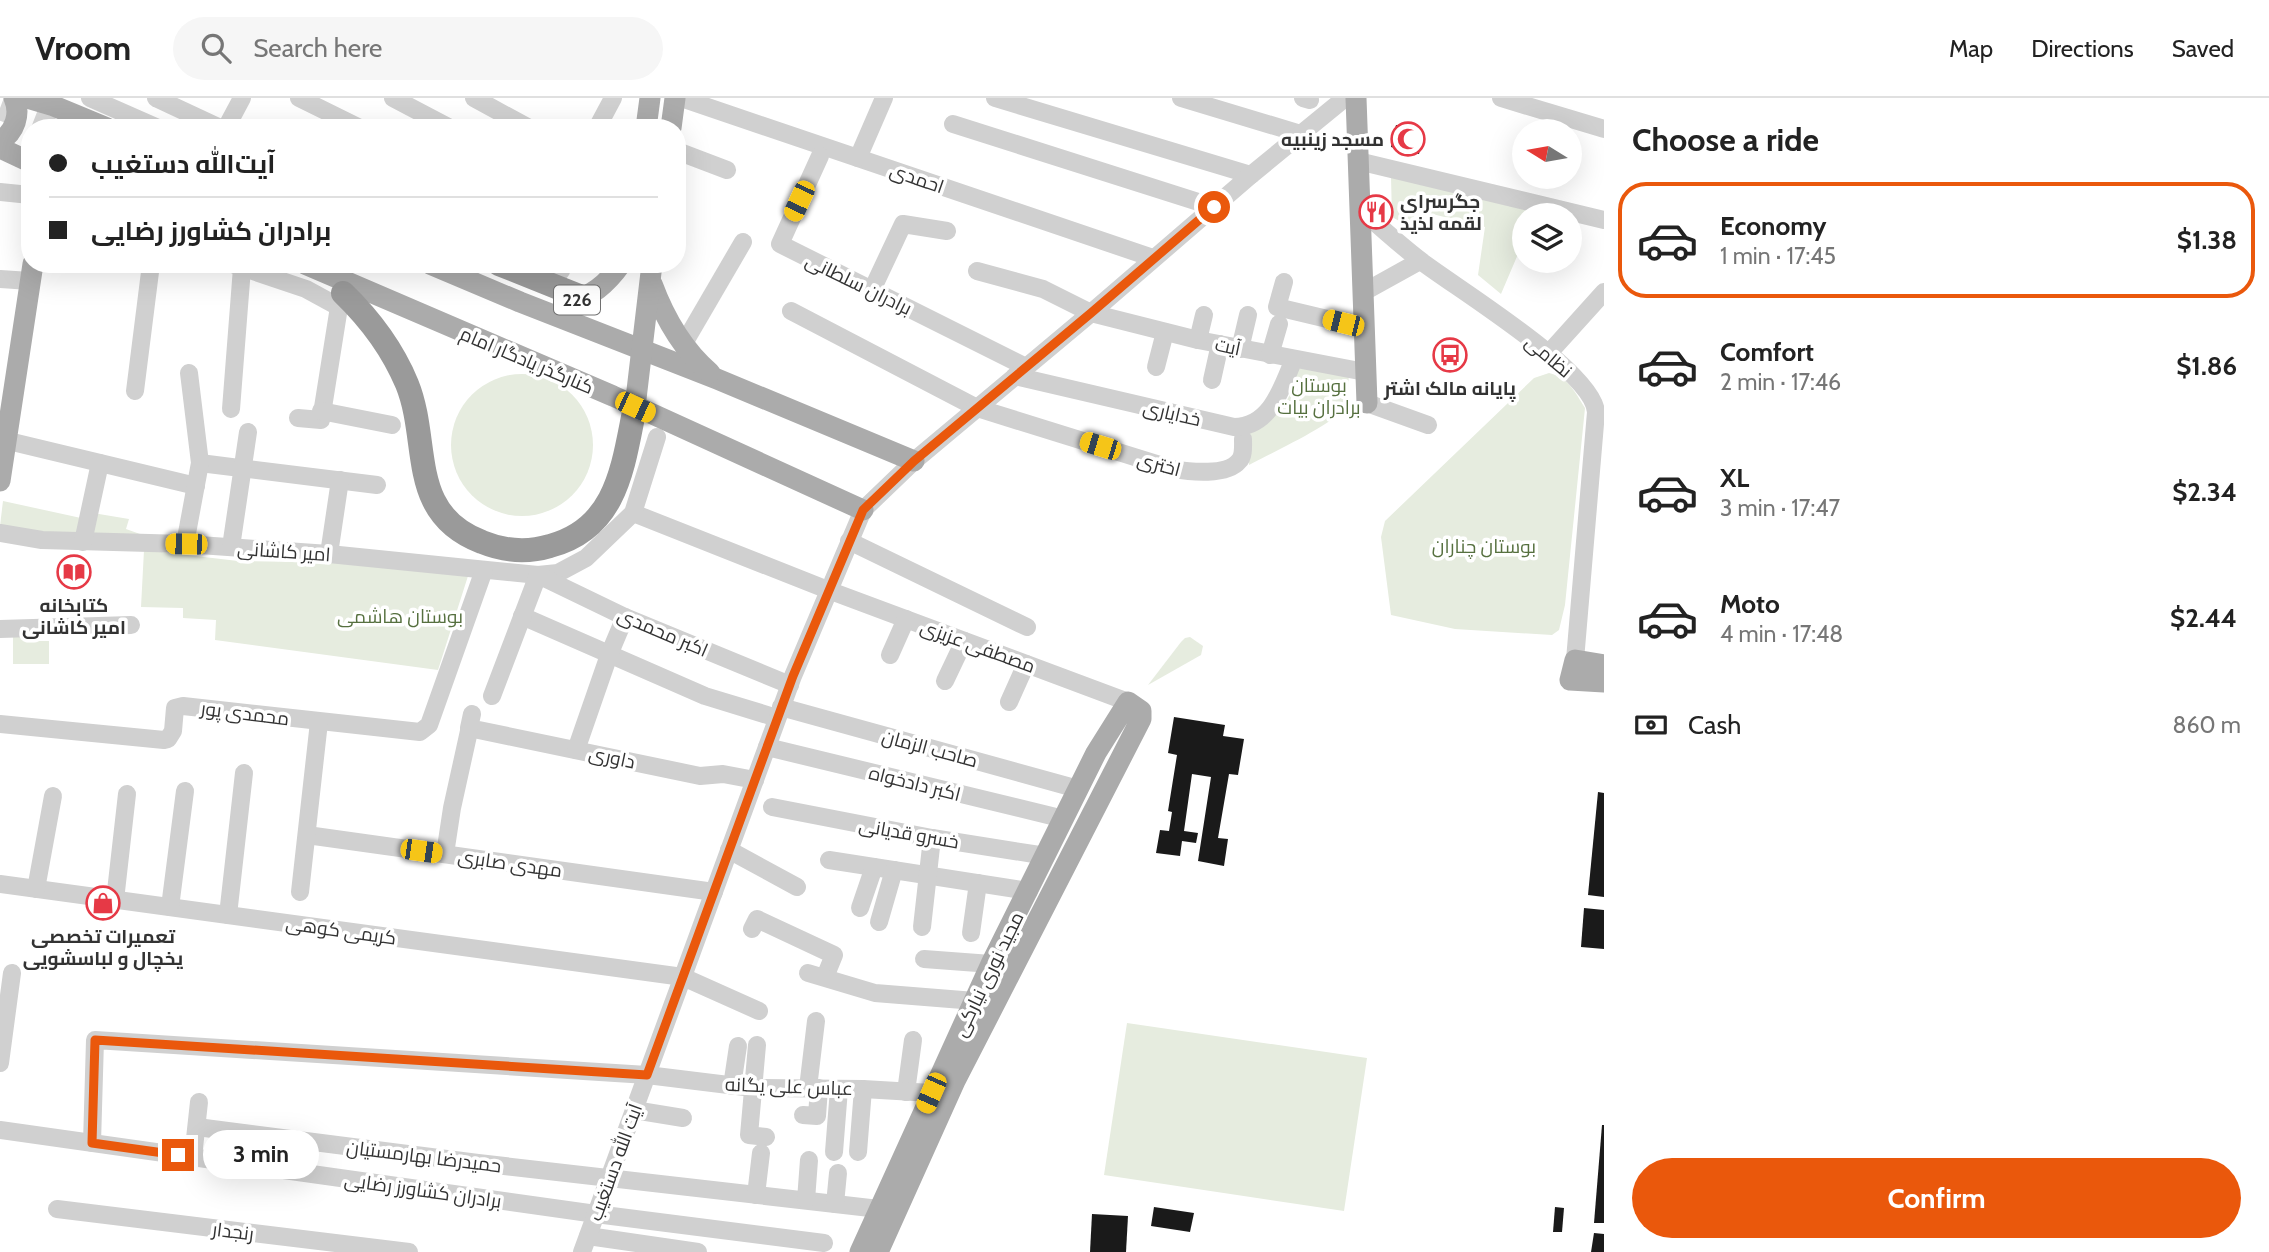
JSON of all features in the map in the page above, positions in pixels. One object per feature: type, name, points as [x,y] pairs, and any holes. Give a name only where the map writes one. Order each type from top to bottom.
[{"type":"highway","points":[[522,273],[584,298]]},
{"type":"highway","points":[[341,300],[365,314],[381,334],[407,385],[416,412],[424,476],[432,498],[459,531],[492,546],[515,551],[537,550],[558,544],[585,530],[606,508],[616,490],[635,407]]},
{"type":"main road","points":[[0,141],[13,129],[17,117],[14,98]]},
{"type":"main road","points":[[27,98],[55,102],[87,119]]},
{"type":"main road","points":[[647,119],[650,98]]},
{"type":"main road","points":[[673,119],[678,98]]},
{"type":"main road","points":[[1356,98],[1367,403]]},
{"type":"main road","points":[[0,148],[21,158]]},
{"type":"main road","points":[[0,481],[3,440],[31,273]]},
{"type":"main road","name":"کنارگذر یادگار امام","points":[[326,273],[635,407],[863,510]]},
{"type":"main road","points":[[451,273],[914,461]]},
{"type":"main road","name":"226","points":[[520,302],[564,304],[584,298],[603,286],[614,273]]},
{"type":"main road","points":[[635,407],[651,273]]},
{"type":"main road","points":[[651,273],[663,314],[683,345],[717,379]]},
{"type":"main road","points":[[1572,670],[1604,665]]},
{"type":"main road","points":[[1572,670],[1604,682]]},
{"type":"main road","name":"مجید نوری نیارکی","points":[[860,1252],[887,1212],[1141,719],[1141,711],[1128,702],[1096,753],[991,964],[931,1093],[887,1212],[878,1252]]},
{"type":"street","points":[[90,98],[138,119]]},
{"type":"street","points":[[156,98],[201,119]]},
{"type":"street","points":[[231,119],[242,98]]},
{"type":"street","points":[[299,98],[327,119]]},
{"type":"street","points":[[393,98],[433,119]]},
{"type":"street","points":[[474,98],[512,119]]},
{"type":"street","points":[[602,119],[613,98]]},
{"type":"street","name":"احمدی","points":[[678,98],[1153,258]]},
{"type":"street","points":[[858,158],[884,98]]},
{"type":"street","points":[[995,98],[1251,174]]},
{"type":"street","points":[[1181,98],[1219,103],[1301,134]]},
{"type":"street","name":"آیت الله دستغیب","points":[[585,1244],[779,713],[863,510],[914,461],[1251,174],[1345,98]]},
{"type":"street","points":[[1501,98],[1604,129]]},
{"type":"street","points":[[953,124],[1214,207]]},
{"type":"street","points":[[686,154],[727,170]]},
{"type":"street","name":"برادران سلطانی","points":[[820,156],[779,244],[872,290],[1021,371]]},
{"type":"street","points":[[1358,161],[1604,220]]},
{"type":"street","points":[[0,192],[21,194]]},
{"type":"street","name":"نظامی","points":[[1360,209],[1420,261],[1549,353],[1586,388],[1593,400],[1596,412],[1572,670]]},
{"type":"street","points":[[872,290],[903,224],[947,231]]},
{"type":"street","points":[[683,345],[743,242]]},
{"type":"street","points":[[1364,292],[1420,261]]},
{"type":"street","name":"آیت","points":[[978,271],[1043,289],[1091,313],[1198,340],[1365,372]]},
{"type":"street","points":[[0,279],[31,273]]},
{"type":"street","points":[[135,391],[150,273]]},
{"type":"street","points":[[231,409],[237,273]]},
{"type":"street","points":[[258,273],[341,300],[321,419],[298,418]]},
{"type":"street","points":[[1284,282],[1278,307],[1364,328]]},
{"type":"street","points":[[1549,353],[1604,292]]},
{"type":"street","points":[[790,311],[977,408]]},
{"type":"street","points":[[1240,349],[1248,315]]},
{"type":"street","points":[[1198,340],[1204,316]]},
{"type":"street","points":[[1270,355],[1279,324]]},
{"type":"street","points":[[1156,367],[1166,332]]},
{"type":"street","points":[[1212,380],[1220,344]]},
{"type":"street","name":"خدایاری","points":[[1021,371],[1242,427],[1273,408],[1294,359]]},
{"type":"street","points":[[186,544],[200,463],[189,373]]},
{"type":"street","points":[[1586,388],[1604,393]]},
{"type":"street","points":[[1367,403],[1428,425]]},
{"type":"street","name":"اختری","points":[[977,408],[1189,472],[1213,471],[1239,462],[1243,439]]},
{"type":"street","points":[[321,411],[392,425]]},
{"type":"street","points":[[231,547],[248,432]]},
{"type":"street","points":[[492,696],[538,575],[558,573],[586,558],[633,513],[657,437]]},
{"type":"street","points":[[3,440],[196,486]]},
{"type":"street","points":[[83,542],[100,463]]},
{"type":"street","points":[[200,463],[377,485]]},
{"type":"street","points":[[329,554],[340,480]]},
{"type":"street","name":"مصطفی عزیزی","points":[[633,513],[906,620],[1128,702]]},
{"type":"street","name":"امیر کاشانی","points":[[0,533],[42,540],[186,544],[329,554],[538,575]]},
{"type":"street","points":[[849,541],[1027,627]]},
{"type":"street","name":"محمدی پور","points":[[0,724],[163,740],[171,735],[173,713],[178,706],[420,732],[429,725],[484,570]]},
{"type":"street","name":"اکبر محمدی","points":[[538,575],[625,617],[790,685]]},
{"type":"street","name":"صاحب الزمان","points":[[522,616],[705,696],[1078,789]]},
{"type":"street","points":[[576,750],[625,617]]},
{"type":"street","points":[[890,655],[906,620]]},
{"type":"street","points":[[0,629],[131,625]]},
{"type":"street","points":[[945,681],[964,641]]},
{"type":"street","points":[[1009,702],[1026,664]]},
{"type":"street","points":[[297,924],[319,722]]},
{"type":"street","name":"داوری","points":[[445,854],[470,724],[700,776],[723,774],[755,779]]},
{"type":"street","name":"اکبر دادخواه","points":[[767,747],[1064,819]]},
{"type":"street","points":[[228,915],[244,773]]},
{"type":"street","points":[[170,907],[186,791]]},
{"type":"street","points":[[115,900],[127,794]]},
{"type":"street","points":[[36,889],[53,796]]},
{"type":"street","name":"خسرو قدیانی","points":[[772,807],[932,838],[1046,856]]},
{"type":"street","name":"مهدی صابری","points":[[307,835],[714,892]]},
{"type":"street","points":[[922,926],[932,838]]},
{"type":"street","points":[[729,850],[797,887]]},
{"type":"street","points":[[829,860],[1029,891]]},
{"type":"street","points":[[860,908],[874,867]]},
{"type":"street","points":[[878,922],[894,870]]},
{"type":"street","points":[[971,933],[978,883]]},
{"type":"street","name":"کریمی کوهی","points":[[0,884],[683,977],[759,1011]]},
{"type":"street","points":[[752,929],[757,919],[834,955],[817,975],[874,993],[975,1001]]},
{"type":"street","points":[[924,959],[991,964]]},
{"type":"street","points":[[0,1063],[12,973]]},
{"type":"street","points":[[803,1115],[817,1116],[814,1088],[816,1021]]},
{"type":"street","name":"عباس علی یگانه","points":[[92,1143],[95,1040],[647,1075],[753,1088],[931,1093]]},
{"type":"street","points":[[906,1092],[913,1040]]},
{"type":"street","points":[[756,1195],[764,1145],[749,1135],[757,1045]]},
{"type":"street","points":[[732,1086],[738,1046]]},
{"type":"street","points":[[834,1152],[839,1089]]},
{"type":"street","points":[[858,1152],[863,1089]]},
{"type":"street","points":[[193,1157],[199,1102]]},
{"type":"street","points":[[634,1110],[683,1118]]},
{"type":"street","name":"حمیدرضا بهارمستیان","points":[[197,1127],[887,1212]]},
{"type":"street","name":"برادران کشاورز رضایی","points":[[0,1130],[596,1214],[775,1245],[824,1243]]},
{"type":"street","points":[[806,1200],[809,1160]]},
{"type":"street","points":[[835,1204],[838,1173]]},
{"type":"street","name":"رنجدار","points":[[57,1209],[409,1252]]},
{"type":"street","points":[[585,1244],[698,1252]]},
{"type":"green space","points":[[1391,177],[1512,204],[1512,268],[1501,294],[1478,275],[1485,227],[1416,210],[1410,227],[1392,217]]},
{"type":"green space","name":"بوستان برادران بیات","points":[[1301,368],[1349,374],[1346,406],[1341,413],[1317,429],[1249,465],[1249,431],[1282,408],[1291,393],[1296,370]]},
{"type":"green space","name":"بوستان چناران","points":[[1549,373],[1566,382],[1585,408],[1565,605],[1559,630],[1552,635],[1455,629],[1391,615],[1381,537],[1385,521],[1534,378]]},
{"type":"green space","points":[[522,374],[549,379],[573,394],[588,418],[593,445],[588,472],[573,496],[549,511],[522,516],[495,511],[471,496],[456,472],[451,445],[456,418],[471,394],[495,379]]},
{"type":"green space","points":[[3,501],[81,518],[79,537],[0,526]]},
{"type":"green space","points":[[93,513],[129,519],[126,529],[154,539],[87,539]]},
{"type":"green space","name":"بوستان هاشمی","points":[[144,550],[238,561],[355,563],[468,576],[438,670],[215,640],[216,620],[183,618],[183,608],[141,607]]},
{"type":"green space","points":[[13,636],[32,636],[32,641],[49,641],[49,664],[13,664]]},
{"type":"green space","points":[[1190,637],[1203,646],[1201,655],[1148,685],[1181,642]]},
{"type":"green space","points":[[1127,1023],[1367,1058],[1344,1211],[1104,1175]]},
{"type":"building","name":"مسجد زینبیه","points":[[1396,125],[1424,132],[1419,154],[1391,147]]},
{"type":"building","points":[[1174,717],[1225,725],[1223,736],[1244,739],[1238,775],[1229,774],[1218,838],[1228,839],[1224,866],[1198,861],[1211,777],[1192,774],[1184,831],[1198,833],[1196,843],[1182,841],[1180,856],[1156,853],[1160,830],[1169,831],[1172,812],[1168,811],[1177,755],[1168,753]]},
{"type":"building","points":[[1598,792],[1604,793],[1604,897],[1588,895]]},
{"type":"building","points":[[1584,908],[1604,910],[1604,949],[1581,947]]},
{"type":"building","points":[[1602,1125],[1604,1223],[1594,1223]]},
{"type":"building","points":[[1154,1207],[1194,1213],[1190,1232],[1151,1226]]},
{"type":"building","points":[[1555,1207],[1564,1208],[1562,1232],[1553,1232]]},
{"type":"building","points":[[1092,1214],[1128,1216],[1126,1252],[1090,1252]]},
{"type":"building","points":[[1594,1233],[1604,1234],[1604,1252],[1591,1252]]},
{"type":"tunnel","points":[[0,108],[29,119]]},
{"type":"place","name":"مسجد زینبیه","points":[[1408,139]]},
{"type":"place","name":"جگرسرای لقمه لذیذ","points":[[1376,212]]},
{"type":"place","name":"پایانه مالک اشتر","points":[[1450,355]]},
{"type":"place","name":"کتابخانه امیر کاشانی","points":[[74,572]]},
{"type":"place","name":"تعمیرات تخصصی یخچال و لباسشویی","points":[[103,903]]},
{"type":"route","points":[[178,1155],[92,1143],[95,1040],[647,1075],[793,676],[863,510],[914,461],[1214,207]]}]
